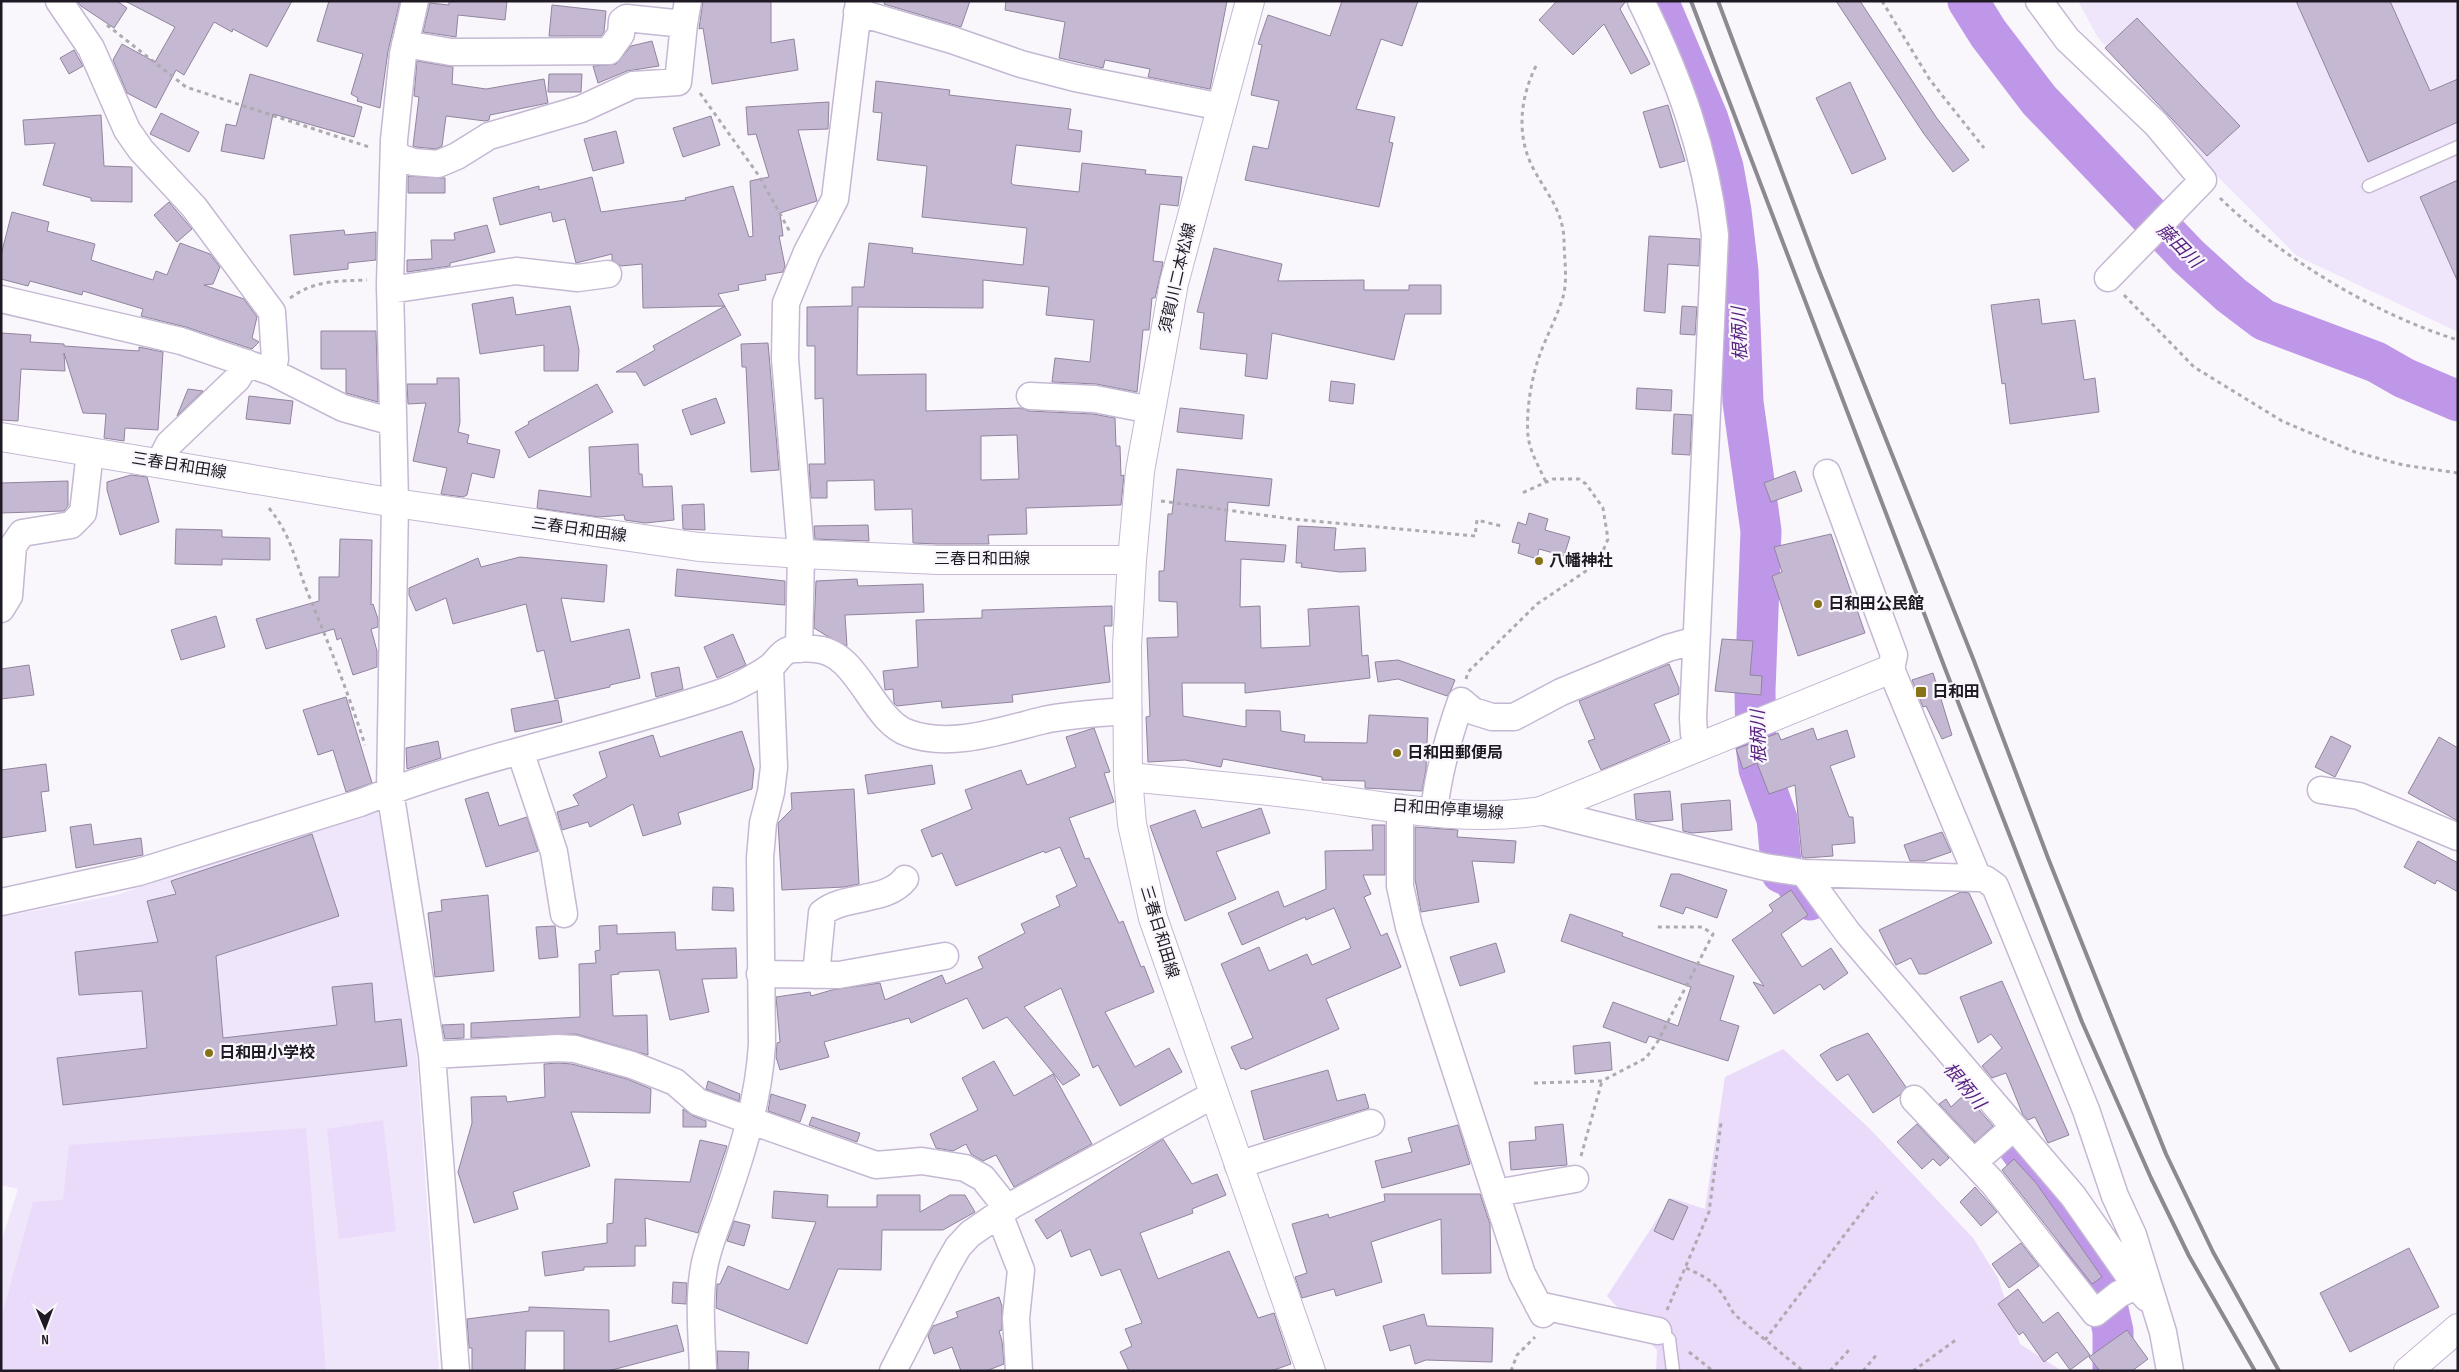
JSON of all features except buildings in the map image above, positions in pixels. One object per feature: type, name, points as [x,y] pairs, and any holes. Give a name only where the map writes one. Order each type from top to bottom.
[{"type":"main road","name":"須賀川二本松線","points":[[1132,560],[1138,498],[1151,410],[1174,283],[1250,1]]},
{"type":"main road","name":"三春日和田線","points":[[1,437],[395,503],[670,544],[801,554],[938,560],[1132,560],[1127,646],[1128,777],[1132,824],[1152,918],[1311,1371]]},
{"type":"main road","name":"日和田停車場線","points":[[1128,777],[1280,792],[1434,812],[1517,815],[1541,811],[1891,669]]},
{"type":"main road","points":[[2408,1371],[2458,1328]]},
{"type":"street","points":[[60,1],[91,48],[127,130],[141,150],[194,207],[272,312],[275,359],[272,372]]},
{"type":"street","points":[[415,1],[405,44],[394,155],[390,284],[395,503],[390,791],[432,1055],[456,1371]]},
{"type":"street","points":[[1641,1],[1666,52],[1698,142],[1708,181],[1715,235],[1693,718],[1694,734],[1698,747]]},
{"type":"street","points":[[2039,1],[2068,38],[2156,124],[2203,180],[2108,278]]},
{"type":"street","points":[[799,649],[801,554],[785,359],[786,303],[808,252],[835,199],[845,130],[858,6],[1021,64],[1075,78],[1222,107]]},
{"type":"street","points":[[394,155],[413,162],[438,164],[457,156],[489,136],[581,109],[633,85],[678,82],[686,13],[626,18],[622,21],[621,34],[609,50],[451,52],[405,44]]},
{"type":"street","points":[[390,284],[516,271],[578,278],[608,274]]},
{"type":"street","points":[[1,299],[181,341],[272,372],[343,408],[393,422]]},
{"type":"street","points":[[159,463],[169,444],[223,393],[247,364]]},
{"type":"street","points":[[1030,396],[1095,399],[1151,410]]},
{"type":"street","points":[[1,609],[9,596],[13,546],[22,533],[71,525],[83,513],[90,452]]},
{"type":"street","points":[[1827,473],[1894,655],[1891,669],[1978,878]]},
{"type":"street","points":[[1434,812],[1437,782],[1445,748],[1461,701],[1472,711],[1504,718],[1514,717],[1570,688],[1668,648],[1696,640]]},
{"type":"street","points":[[1,902],[139,872],[360,803],[390,791],[727,690],[770,668],[782,654],[789,650],[814,649],[828,652],[865,686],[891,724],[918,736],[961,737],[1027,726],[1044,720],[1094,713],[1128,711]]},
{"type":"street","points":[[703,1371],[701,1286],[704,1266],[728,1192],[760,1074],[762,1044],[760,858],[763,823],[771,792],[774,767],[770,668]]},
{"type":"street","points":[[520,751],[554,852],[564,914]]},
{"type":"street","points":[[2321,790],[2360,796],[2458,837]]},
{"type":"street","points":[[1400,808],[1400,877],[1409,927],[1522,1274],[1541,1309],[1661,1334]]},
{"type":"street","points":[[1541,811],[1765,867],[1804,873],[1978,878],[1985,879],[1994,886],[2086,1110],[2115,1196],[2133,1235],[2163,1332],[2170,1371]]},
{"type":"street","points":[[1804,873],[1848,932],[2013,1128],[2073,1196],[2127,1290],[2155,1306]]},
{"type":"street","points":[[816,975],[822,913],[843,902],[873,896],[900,885],[905,879]]},
{"type":"street","points":[[760,974],[839,975],[945,956]]},
{"type":"street","points":[[432,1055],[558,1048],[575,1049],[632,1065],[675,1082],[698,1102],[876,1165],[922,1161],[966,1168],[983,1178],[1003,1211],[1020,1264],[1022,1276],[1016,1318],[1019,1371]]},
{"type":"street","points":[[894,1371],[958,1247],[970,1234],[1003,1211],[1213,1095]]},
{"type":"street","points":[[1914,1099],[1979,1158],[2095,1313],[2127,1290]]},
{"type":"street","points":[[1238,1165],[1371,1123]]},
{"type":"street","points":[[1979,1158],[2013,1128]]},
{"type":"street","points":[[1496,1193],[1575,1178]]},
{"type":"lane","points":[[2369,186],[2458,147]]},
{"type":"lane","points":[[1661,1334],[1673,1371]]},
{"type":"path","points":[[1882,1],[1930,80],[1984,148]]},
{"type":"path","points":[[83,34],[98,26],[107,25],[186,87],[394,155]]},
{"type":"path","points":[[1536,66],[1527,84],[1524,97],[1521,114],[1523,134],[1532,168],[1561,216],[1564,237],[1563,296],[1538,359],[1529,403],[1528,436],[1534,457],[1546,482]]},
{"type":"path","points":[[678,82],[695,87],[711,105],[772,197],[800,250],[808,252]]},
{"type":"path","points":[[2203,180],[2239,216],[2290,257],[2393,315],[2458,340]]},
{"type":"path","points":[[2108,278],[2194,367],[2282,421],[2355,452],[2403,465],[2458,473]]},
{"type":"path","points":[[272,312],[300,290],[314,284],[332,280],[390,284]]},
{"type":"path","points":[[1461,701],[1468,672],[1537,604],[1598,563],[1608,539],[1603,508],[1586,484],[1578,479],[1567,478],[1546,482],[1520,494]]},
{"type":"path","points":[[260,479],[257,491],[293,545],[302,578],[346,684],[367,751]]},
{"type":"path","points":[[1138,498],[1292,519],[1475,536],[1477,520],[1501,526]]},
{"type":"path","points":[[1534,1083],[1602,1081],[1646,1058],[1658,1040],[1713,934],[1702,927],[1654,928]]},
{"type":"path","points":[[1575,1178],[1602,1081]]},
{"type":"path","points":[[1713,1371],[1661,1334],[1673,1298],[1710,1212],[1721,1123]]},
{"type":"path","points":[[1765,1340],[1878,1192]]},
{"type":"path","points":[[1686,1268],[1709,1279],[1721,1292],[1728,1307],[1736,1315],[1802,1371]]},
{"type":"path","points":[[1512,1371],[1518,1355],[1543,1326],[1541,1309]]},
{"type":"path","points":[[1913,1371],[1957,1339]]},
{"type":"path","points":[[1830,1371],[1849,1350]]},
{"type":"path","points":[[1863,1371],[1878,1352]]},
{"type":"shaded area","points":[[2078,1],[2458,1],[2458,332],[2297,256],[2198,157],[2097,36]]},
{"type":"shaded area","name":"日和田小学校","points":[[377,808],[407,921],[439,1371],[1,1371],[1,1242],[18,1189],[1,1185],[1,917],[116,895]]},
{"type":"shaded area","points":[[1783,1049],[1868,1127],[1973,1238],[1998,1278],[2020,1344],[2062,1371],[1656,1371],[1657,1350],[1607,1296],[1671,1198],[1705,1209],[1725,1077]]},
{"type":"shaded area","points":[[383,1120],[396,1231],[339,1239],[327,1129]]},
{"type":"shaded area","points":[[306,1128],[326,1371],[1,1371],[1,1319],[33,1202],[63,1200],[69,1145]]},
{"type":"waterway","name":"根柄川","points":[[1658,1],[1708,119],[1723,167],[1731,211],[1738,271],[1743,402],[1761,531],[1755,691],[1756,745],[1759,769],[1777,819],[1782,873],[1791,877],[1810,900]]},
{"type":"waterway","name":"藤田川","points":[[1968,1],[1988,33],[2039,100],[2188,256],[2231,295],[2264,320],[2376,362],[2404,378],[2458,401]]},
{"type":"waterway","name":"根柄川","points":[[2015,1142],[2069,1216],[2104,1292],[2113,1331],[2113,1371]]},
{"type":"railway","points":[[1691,1],[2082,1022],[2151,1178],[2189,1256],[2255,1371]]},
{"type":"railway","points":[[1718,1],[1818,268],[1974,661],[2048,858],[2166,1154],[2213,1252],[2279,1371]]},
{"type":"place","name":"八幡神社","points":[[1539,561]]},
{"type":"place","name":"日和田公民館","points":[[1818,604]]},
{"type":"place","name":"日和田","points":[[1921,692]]},
{"type":"place","name":"日和田郵便局","points":[[1397,753]]},
{"type":"place","name":"日和田小学校","points":[[209,1053]]}]
